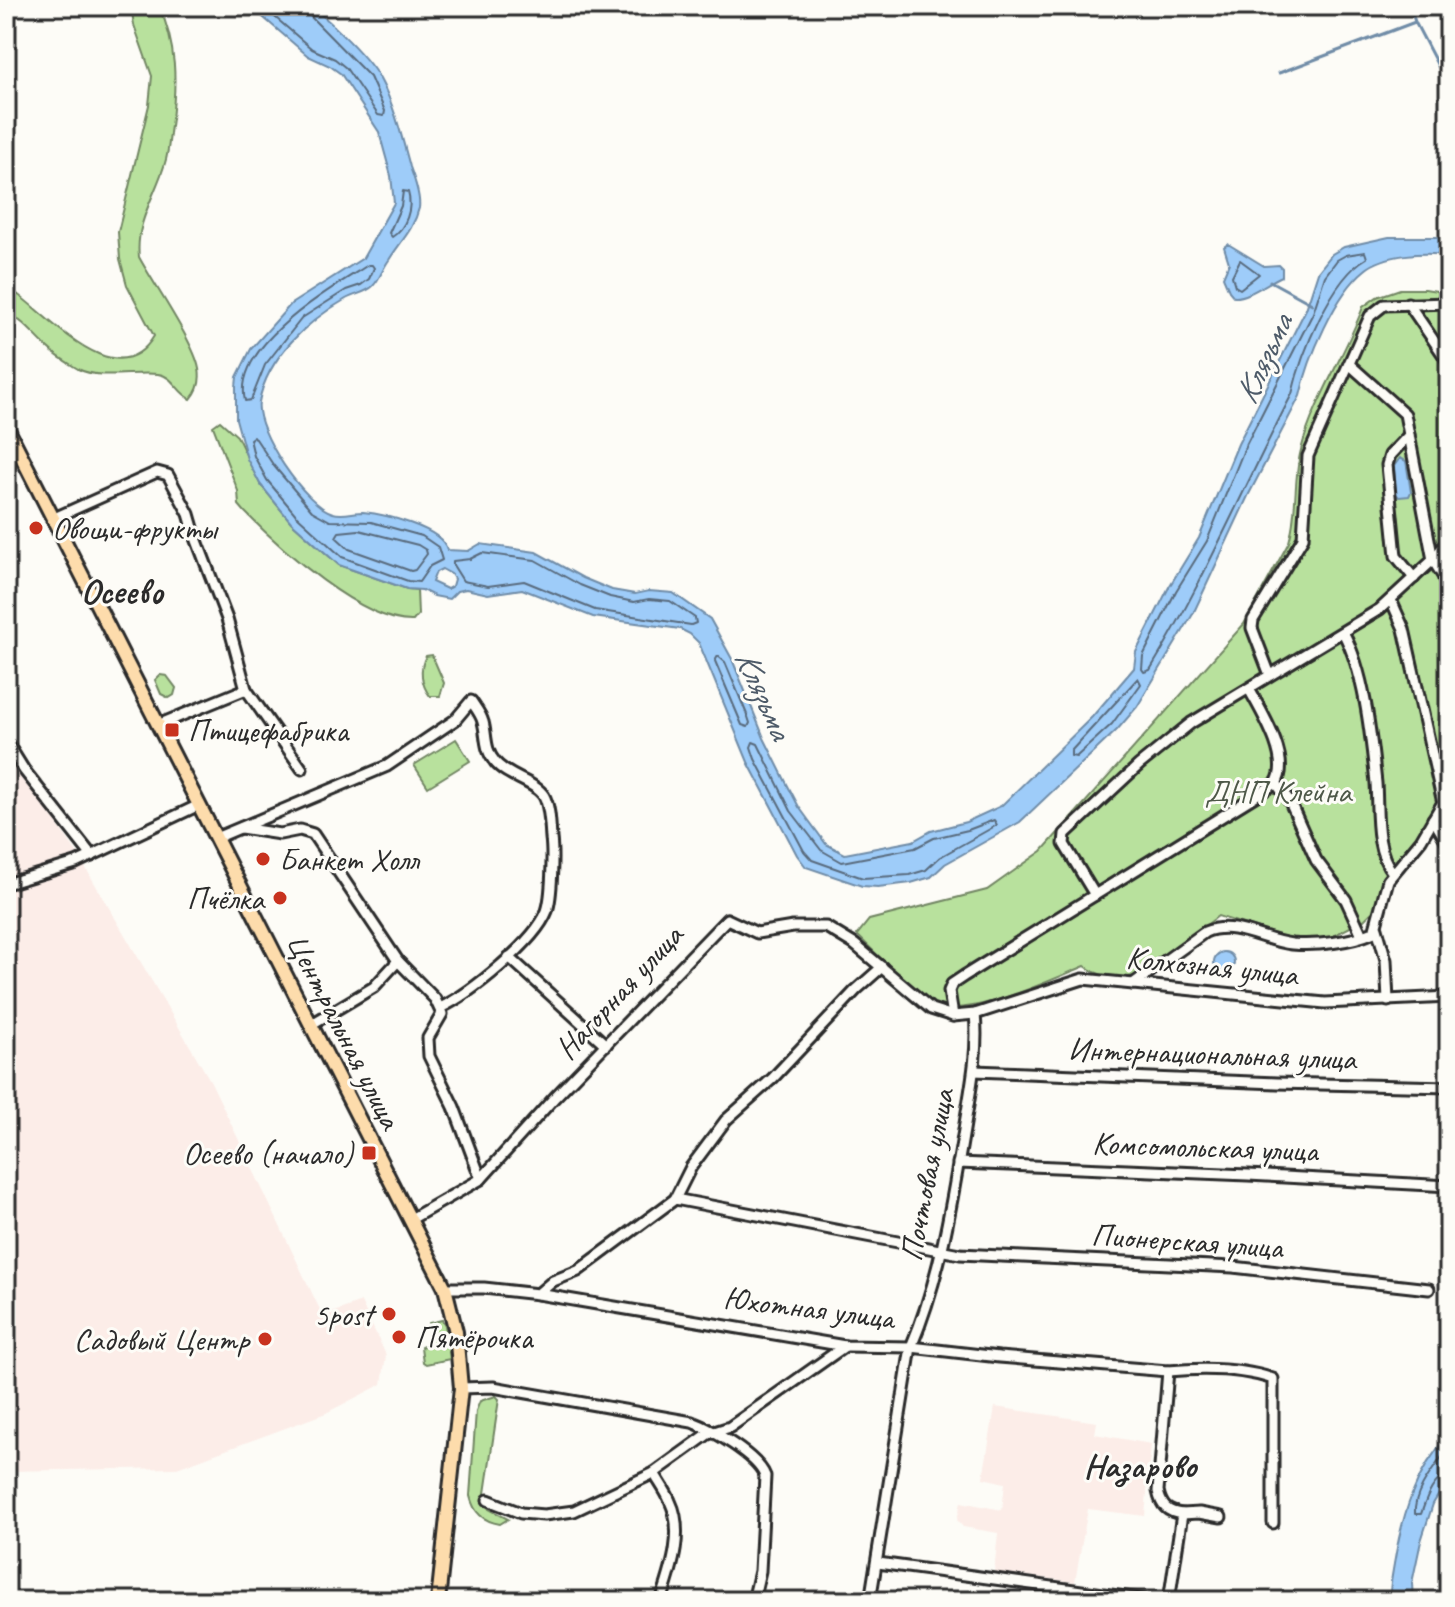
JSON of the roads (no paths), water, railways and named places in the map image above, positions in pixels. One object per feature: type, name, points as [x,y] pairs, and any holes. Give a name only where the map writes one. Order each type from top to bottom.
[{"type":"main road","name":"Центральная улица","points":[[6,426],[445,1288],[456,1332],[461,1388],[438,1601]]},
{"type":"street","points":[[1408,303],[1449,363]]},
{"type":"street","points":[[1270,675],[1252,628],[1253,620],[1303,538],[1308,456],[1370,316],[1384,305],[1449,303]]},
{"type":"street","points":[[1349,364],[1405,414],[1433,560],[1449,594]]},
{"type":"street","points":[[1409,435],[1390,455],[1387,465],[1396,556],[1414,578]]},
{"type":"street","points":[[52,519],[157,472],[168,475],[189,514],[227,619],[246,689],[302,769]]},
{"type":"street","points":[[1095,895],[1064,844],[1065,834],[1139,765],[1191,723],[1366,620],[1433,560],[1449,539]]},
{"type":"street","points":[[1391,600],[1404,629],[1443,803]]},
{"type":"street","points":[[1343,632],[1357,666],[1375,780],[1380,840],[1387,865],[1393,873]]},
{"type":"street","points":[[158,725],[246,689]]},
{"type":"street","points":[[953,1016],[948,1000],[952,984],[1276,783],[1282,775],[1282,767],[1273,736],[1249,689]]},
{"type":"street","points":[[216,838],[387,766],[455,720],[471,701],[481,717],[493,760],[514,778],[540,791],[547,807],[552,844],[549,906],[540,922],[509,957],[467,992],[440,1008]]},
{"type":"street","points":[[6,741],[24,770],[92,856]]},
{"type":"street","points":[[1276,783],[1290,802],[1316,860],[1346,900],[1362,935]]},
{"type":"street","points":[[1388,1001],[1386,960],[1377,928],[1388,880],[1421,840],[1449,792]]},
{"type":"street","points":[[6,884],[92,856],[199,805]]},
{"type":"street","points":[[1433,819],[1449,845]]},
{"type":"street","points":[[234,828],[256,828],[280,834],[300,830],[313,834],[398,961],[423,984],[440,1008],[440,1022],[428,1038],[429,1056],[459,1118],[481,1179]]},
{"type":"street","name":"Нагорная улица","points":[[411,1219],[481,1179],[555,1097],[727,919],[757,933],[793,927],[826,927],[879,964]]},
{"type":"street","points":[[1133,984],[1215,928],[1226,927],[1290,944],[1315,944],[1374,932],[1377,928]]},
{"type":"street","points":[[509,957],[606,1045]]},
{"type":"street","points":[[312,1024],[374,987],[398,961]]},
{"type":"street","points":[[538,1294],[553,1281],[578,1271],[675,1199],[691,1167],[726,1120],[773,1078],[879,964],[931,1009],[953,1016],[975,1014]]},
{"type":"street","name":"Колхозная улица","points":[[975,1014],[1083,979],[1325,1003],[1449,997]]},
{"type":"street","name":"Почтовая улица","points":[[870,1601],[911,1347],[921,1323],[940,1250],[958,1163],[974,1071],[977,1041],[975,1014]]},
{"type":"street","name":"Интернациональная улица","points":[[974,1071],[1449,1087]]},
{"type":"street","name":"Комсомольская улица","points":[[958,1163],[1449,1186]]},
{"type":"street","name":"Пионерская улица","points":[[675,1199],[960,1254],[1233,1267],[1429,1289]]},
{"type":"street","name":"Юхотная улица","points":[[445,1288],[484,1288],[538,1294],[845,1346],[911,1347],[1168,1371],[1188,1369],[1258,1374],[1273,1379],[1273,1523]]},
{"type":"street","points":[[488,1500],[521,1513],[560,1514],[574,1511],[654,1473],[708,1434],[730,1427],[845,1346]]},
{"type":"street","points":[[1168,1371],[1158,1491],[1160,1502],[1167,1510],[1182,1514],[1221,1517]]},
{"type":"street","points":[[461,1388],[493,1387],[677,1419],[717,1433],[760,1467],[765,1476],[760,1571],[753,1601]]},
{"type":"street","points":[[654,1473],[671,1503],[676,1531],[675,1548],[661,1601]]},
{"type":"street","points":[[1169,1601],[1182,1514]]},
{"type":"street","points":[[878,1563],[1155,1601]]},
{"type":"water","points":[[250,6],[311,6],[368,62],[381,81],[394,112],[417,187],[419,208],[410,229],[373,286],[346,299],[304,329],[271,370],[259,402],[260,415],[273,448],[284,465],[309,497],[333,513],[363,512],[411,524],[435,535],[447,550],[468,551],[480,544],[536,552],[612,590],[635,594],[649,591],[673,593],[710,619],[732,659],[764,738],[799,807],[826,844],[845,854],[913,841],[931,831],[966,822],[1001,806],[1092,717],[1134,668],[1136,652],[1169,587],[1199,538],[1238,444],[1306,309],[1318,272],[1332,254],[1344,247],[1389,237],[1449,237],[1449,256],[1417,254],[1383,260],[1365,270],[1343,295],[1316,346],[1300,396],[1248,496],[1193,614],[1137,707],[1117,730],[1020,822],[945,864],[931,877],[911,883],[862,886],[806,867],[797,855],[748,762],[699,643],[690,634],[680,629],[593,617],[522,589],[488,594],[466,589],[457,591],[449,599],[422,590],[407,589],[339,565],[291,522],[260,484],[247,459],[236,419],[237,377],[251,349],[291,304],[363,258],[394,203],[391,176],[379,132],[341,74],[308,56]],"holes":[[[442,569],[454,579],[447,589],[432,582],[436,572]]]},
{"type":"water","points":[[1228,244],[1264,266],[1279,265],[1282,276],[1252,292],[1234,297],[1223,277],[1229,263],[1224,247]]},
{"type":"water","points":[[1400,458],[1406,461],[1409,496],[1399,497],[1396,494],[1394,466]]},
{"type":"water","points":[[1220,952],[1228,952],[1234,962],[1228,972],[1220,972],[1214,966],[1214,958]]},
{"type":"water","points":[[1449,1435],[1449,1477],[1433,1504],[1421,1541],[1412,1583],[1413,1601],[1390,1601],[1397,1546],[1412,1495],[1427,1464]]},
{"type":"waterway","points":[[1410,6],[1415,22],[1449,87]]},
{"type":"waterway","points":[[1279,73],[1415,22]]},
{"type":"waterway","points":[[1270,281],[1312,304]]},
{"type":"place","name":"Овощи-фрукты","points":[[36,528]]},
{"type":"place","name":"Птицефабрика","points":[[172,730]]},
{"type":"place","name":"Банкет Холл","points":[[263,859]]},
{"type":"place","name":"Пчёлка","points":[[280,898]]},
{"type":"place","name":"Осеево (начало)","points":[[369,1153]]},
{"type":"place","name":"5post","points":[[389,1314]]},
{"type":"place","name":"Пятёрочка","points":[[399,1337]]},
{"type":"place","name":"Садовый Центр","points":[[265,1339]]},
{"type":"district","name":"Осеево","points":[[122,591]]},
{"type":"district","name":"Назарово","points":[[1140,1465]]},
{"type":"water label","name":"Клязьма","points":[[1263,359]]},
{"type":"water label","name":"Клязьма","points":[[764,694]]},
{"type":"park label","name":"ДНП Клейна","points":[[1278,791]]}]
